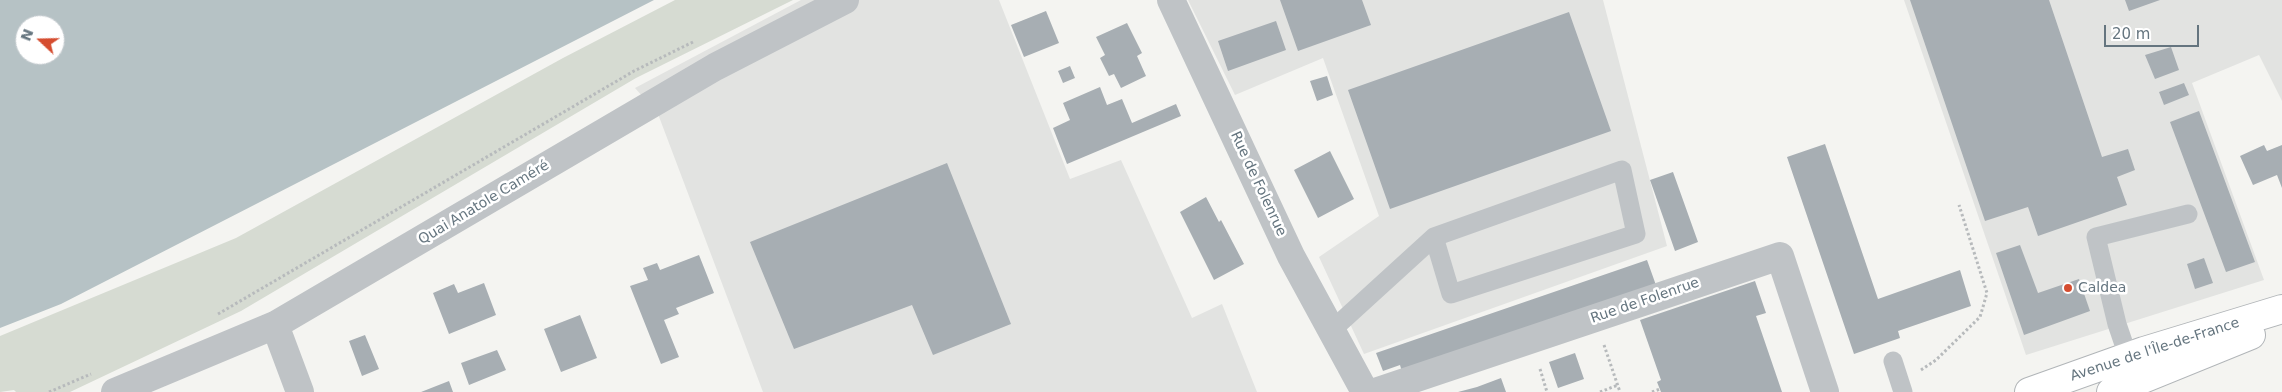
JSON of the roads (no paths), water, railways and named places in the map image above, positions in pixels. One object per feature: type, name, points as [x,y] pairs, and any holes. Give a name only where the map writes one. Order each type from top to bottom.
[{"type":"main road","name":"Avenue de l'Île-de-France","points":[[2029,392],[2128,356],[2282,309]]},
{"type":"main road","name":"Avenue de l'Île-de-France","points":[[2111,392],[2137,383],[2282,322]]},
{"type":"street","name":"Quai Anatole Caméré","points":[[115,392],[274,324],[715,67],[845,0]]},
{"type":"street","name":"Rue de Folenrue","points":[[1171,0],[1291,256],[1365,392]]},
{"type":"street","name":"Rue de Folenrue","points":[[1375,392],[1780,256],[1825,392]]},
{"type":"street","points":[[274,324],[300,392]]},
{"type":"lane","points":[[1332,330],[1434,236],[1622,170],[1636,234],[1451,294],[1434,236]]},
{"type":"lane","points":[[2137,383],[2117,324],[2096,237],[2188,214]]},
{"type":"lane","points":[[1892,361],[1902,388]]},
{"type":"place","name":"Caldea","points":[[2068,288]]}]
